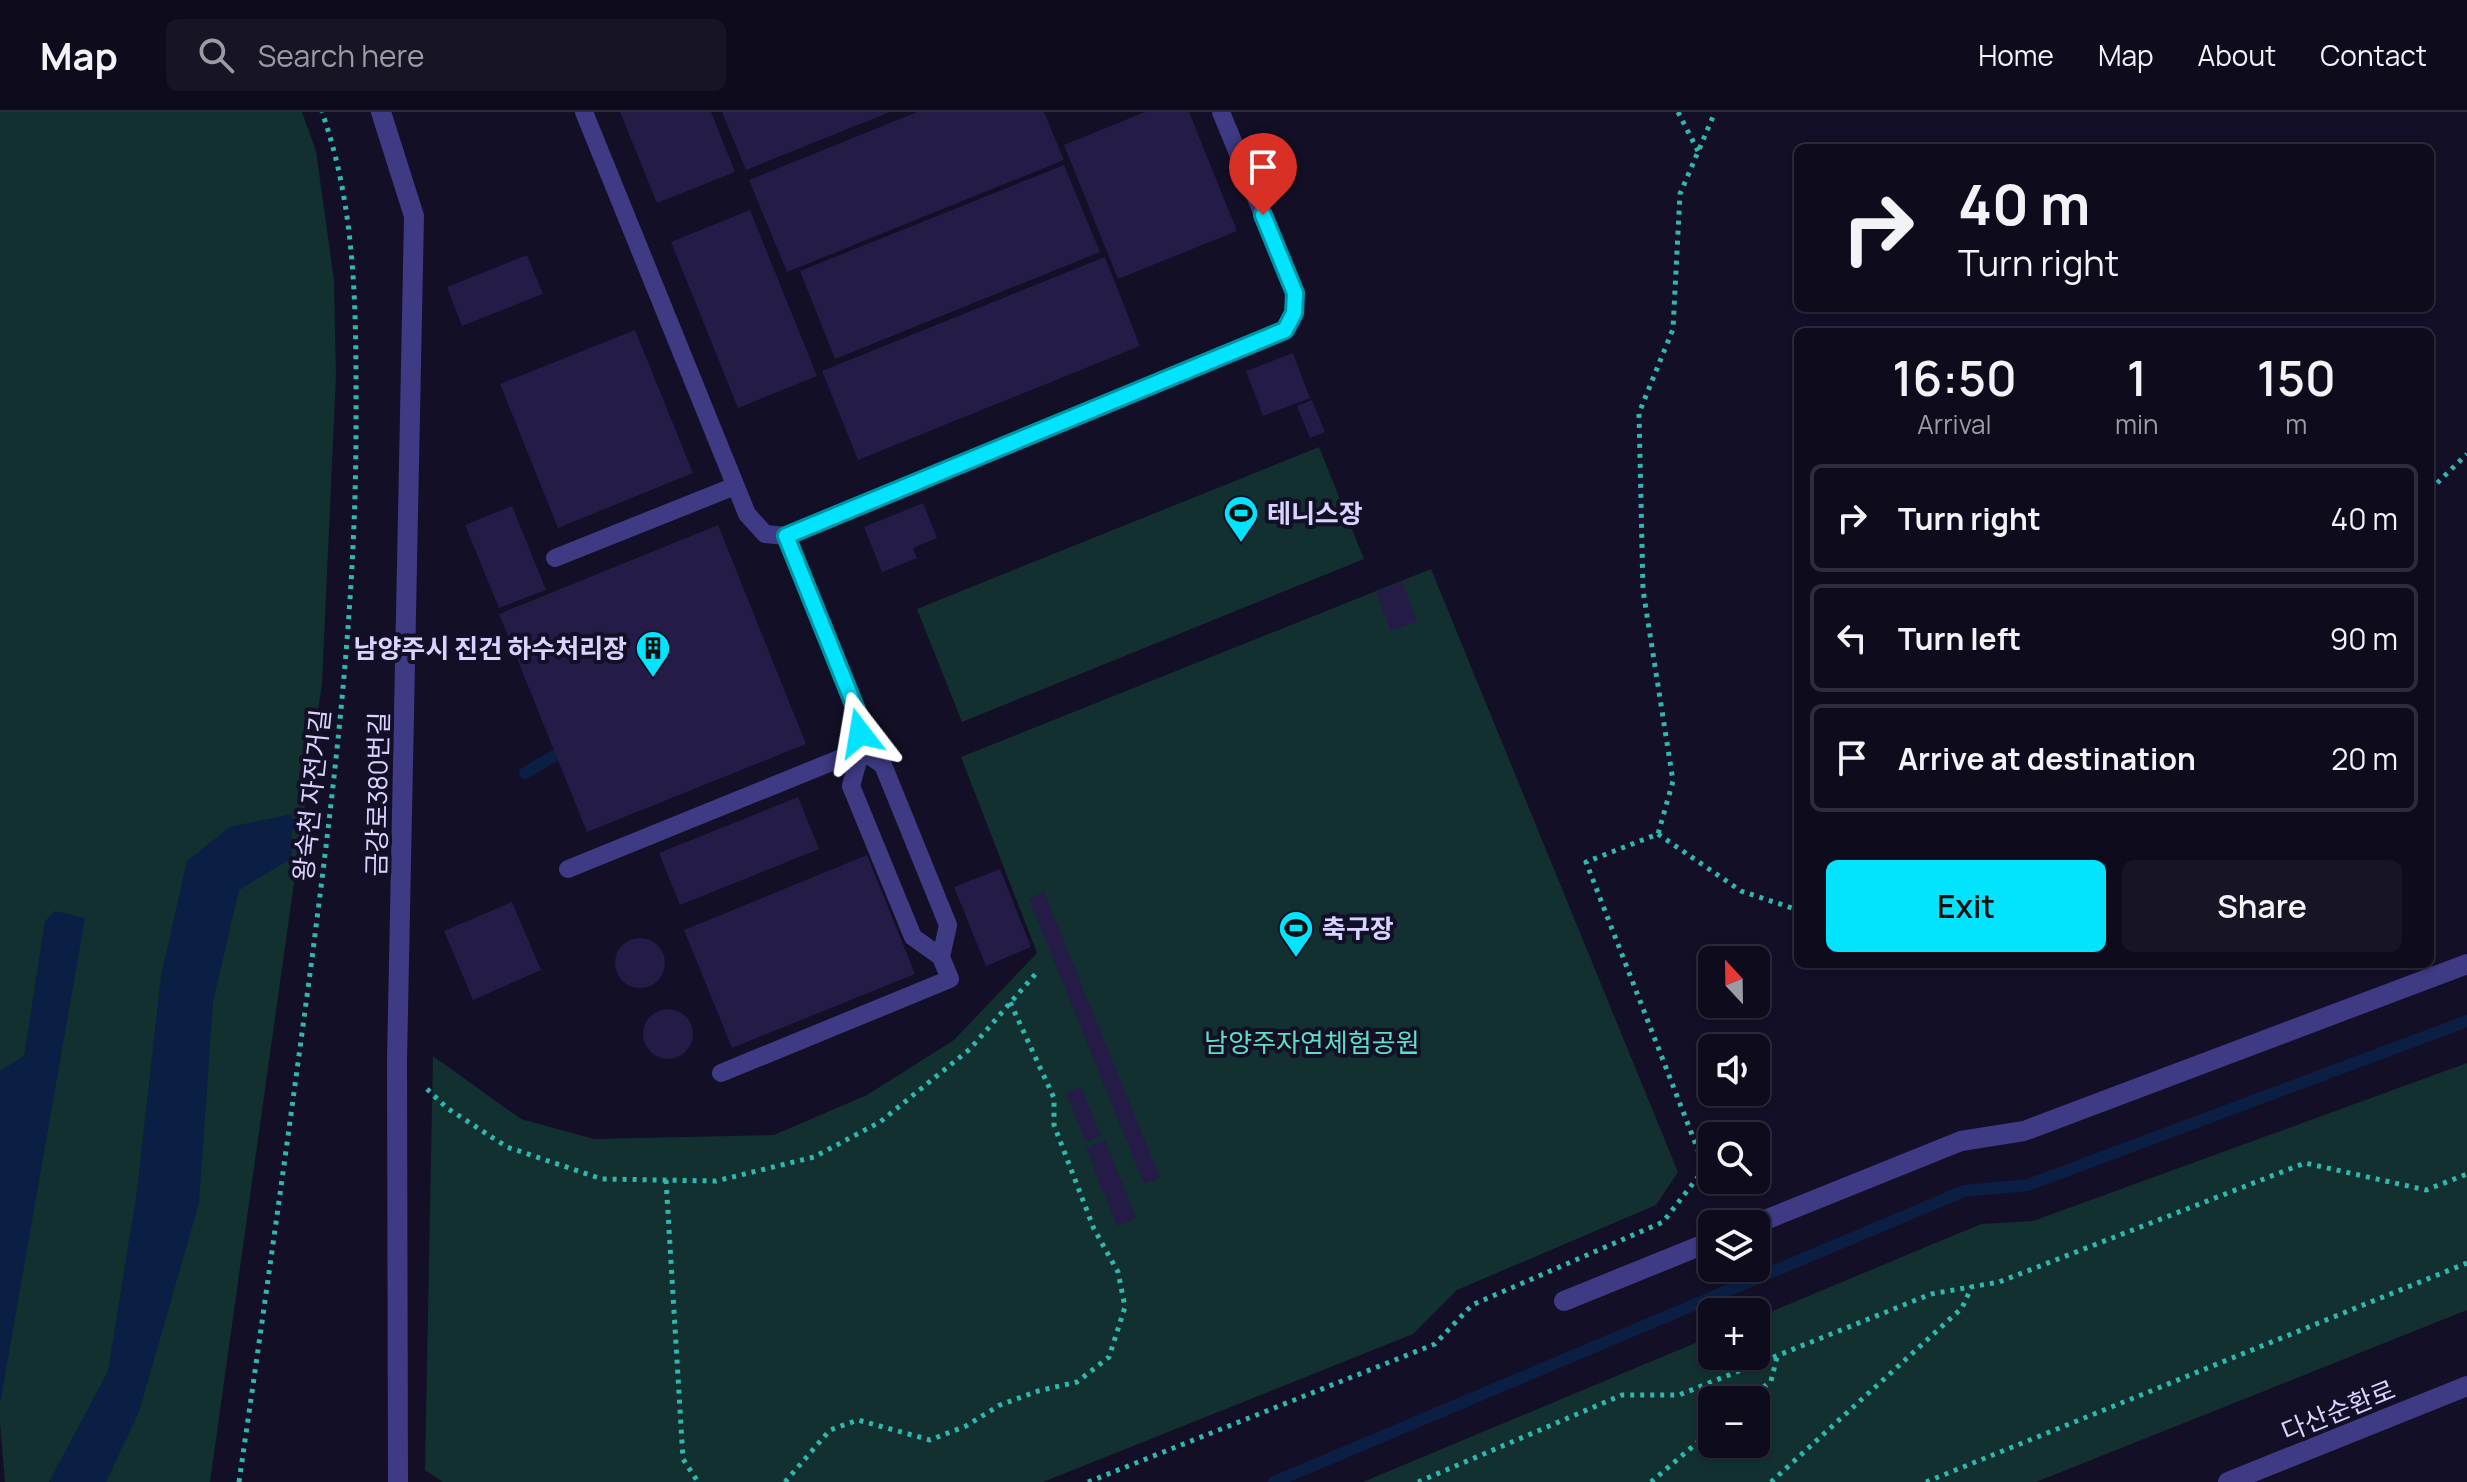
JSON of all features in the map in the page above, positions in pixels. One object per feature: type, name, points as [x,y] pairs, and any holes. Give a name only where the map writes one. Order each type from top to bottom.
[{"type":"street","name":"금강로380번길","points":[[381,112],[414,216],[397,1061],[398,1482]]},
{"type":"street","points":[[1770,1218],[1961,1141],[2024,1131],[2467,964]]},
{"type":"street","points":[[1564,1301],[1698,1247]]},
{"type":"street","name":"다산순환로","points":[[2228,1482],[2467,1386]]},
{"type":"lane","points":[[584,112],[747,514],[765,534],[786,536],[1285,330],[1294,313],[1295,293],[1221,112]]},
{"type":"lane","points":[[555,558],[735,486]]},
{"type":"lane","points":[[721,1073],[950,979],[941,957],[913,937],[851,786],[861,750],[859,717],[786,536]]},
{"type":"lane","points":[[568,869],[861,750]]},
{"type":"lane","points":[[861,750],[883,765],[948,925],[941,957]]},
{"type":"path","name":"왕숙천 자전거길","points":[[239,1482],[325,861],[350,620],[356,300],[339,161],[322,112]]},
{"type":"path","points":[[1678,112],[1698,151]]},
{"type":"path","points":[[1658,834],[1673,781],[1643,590],[1639,413],[1673,329],[1680,194],[1715,112]]},
{"type":"path","points":[[2434,486],[2467,454]]},
{"type":"path","points":[[1658,834],[1741,891],[1794,909]]},
{"type":"path","points":[[1088,1482],[1435,1344],[1472,1305],[1663,1222],[1705,1168],[1586,862],[1658,834]]},
{"type":"path","points":[[397,1061],[447,1108],[507,1147],[602,1179],[716,1181],[814,1157],[880,1122],[970,1049],[1038,971]]},
{"type":"path","points":[[785,1482],[830,1430],[858,1420],[930,1440],[966,1426],[1000,1405],[1038,1391],[1077,1382],[1109,1357],[1125,1307],[1118,1272],[1094,1229],[1054,1125],[1054,1098],[1010,1002]]},
{"type":"path","points":[[1418,1482],[1622,1395],[1679,1395],[1931,1294],[1999,1282],[2305,1163],[2426,1190],[2467,1174]]},
{"type":"path","points":[[666,1180],[683,1459],[698,1482]]},
{"type":"path","points":[[1926,1482],[2467,1263]]},
{"type":"path","points":[[1771,1482],[1962,1308],[1972,1286]]},
{"type":"path","points":[[1765,1386],[1771,1381],[1777,1356]]},
{"type":"path","points":[[1651,1482],[1698,1442]]},
{"type":"green space","points":[[0,112],[302,112],[316,151],[334,280],[336,376],[322,683],[210,1482],[5,1482],[0,1424]]},
{"type":"green space","points":[[1319,447],[1364,559],[962,722],[917,609]]},
{"type":"green space","name":"남양주자연체험공원","points":[[1431,569],[1678,1172],[1656,1205],[1457,1290],[1413,1334],[1043,1482],[443,1482],[425,1470],[433,1056],[521,1119],[594,1139],[774,1135],[867,1095],[954,1040],[1037,953],[961,757]]},
{"type":"green space","points":[[2467,1063],[2467,1310],[2036,1482],[1363,1482],[1698,1342],[1698,1370],[1770,1370],[1770,1312],[1981,1224],[2033,1221]]},
{"type":"water","points":[[292,814],[292,858],[239,890],[213,1002],[199,1203],[139,1412],[106,1482],[49,1482],[108,1371],[137,1191],[161,976],[187,861],[230,827]]},
{"type":"water","points":[[55,911],[85,918],[0,1404],[0,1071],[24,1056],[45,921]]},
{"type":"building","points":[[620,112],[711,112],[735,172],[657,203]]},
{"type":"building","points":[[722,112],[890,112],[746,170]]},
{"type":"building","points":[[917,112],[1044,112],[1064,160],[787,272],[749,180]]},
{"type":"building","points":[[1145,112],[1189,112],[1237,231],[1118,279],[1064,145]]},
{"type":"building","points":[[1064,165],[1100,252],[835,359],[800,271]]},
{"type":"building","points":[[750,210],[817,376],[738,408],[671,242]]},
{"type":"building","points":[[527,255],[543,294],[462,326],[447,287]]},
{"type":"building","points":[[1105,257],[1140,346],[858,460],[822,371]]},
{"type":"building","points":[[635,330],[693,473],[558,528],[500,384]]},
{"type":"building","points":[[1293,353],[1310,398],[1263,416],[1246,371]]},
{"type":"building","points":[[1312,400],[1325,432],[1310,438],[1297,406]]},
{"type":"building","points":[[923,503],[937,538],[913,548],[917,558],[882,572],[864,527]]},
{"type":"building","points":[[512,506],[546,590],[499,608],[465,525]]},
{"type":"building","name":"남양주시 진건 하수처리장","points":[[718,525],[806,744],[587,832],[499,614]]},
{"type":"building","points":[[1402,582],[1417,621],[1391,631],[1376,592]]},
{"type":"building","points":[[798,797],[819,849],[680,905],[659,853]]},
{"type":"building","points":[[867,855],[915,974],[732,1048],[684,930]]},
{"type":"building","points":[[1000,869],[1031,947],[986,966],[954,887]]},
{"type":"building","points":[[1044,892],[1160,1178],[1144,1184],[1029,899]]},
{"type":"building","points":[[512,902],[541,970],[473,1000],[444,931]]},
{"type":"building","points":[[640,938],[658,945],[665,963],[658,981],[640,988],[622,981],[615,963],[622,945]]},
{"type":"building","points":[[668,1009],[686,1016],[693,1034],[686,1052],[668,1059],[650,1052],[643,1034],[650,1016]]},
{"type":"building","points":[[1081,1087],[1101,1136],[1086,1142],[1066,1093]]},
{"type":"building","points":[[1105,1140],[1136,1218],[1117,1226],[1086,1148]]},
{"type":"waterway","points":[[525,773],[556,755]]},
{"type":"waterway","points":[[292,825],[304,822]]},
{"type":"waterway","points":[[1274,1482],[1964,1191],[2028,1185],[2467,1021]]},
{"type":"place","name":"테니스장","points":[[1241,544]]},
{"type":"place","name":"남양주시 진건 하수처리장","points":[[653,679]]},
{"type":"place","name":"축구장","points":[[1296,959]]},
{"type":"route","points":[[860,733],[859,717],[786,536],[1285,330],[1294,313],[1295,293],[1263,215]]}]
